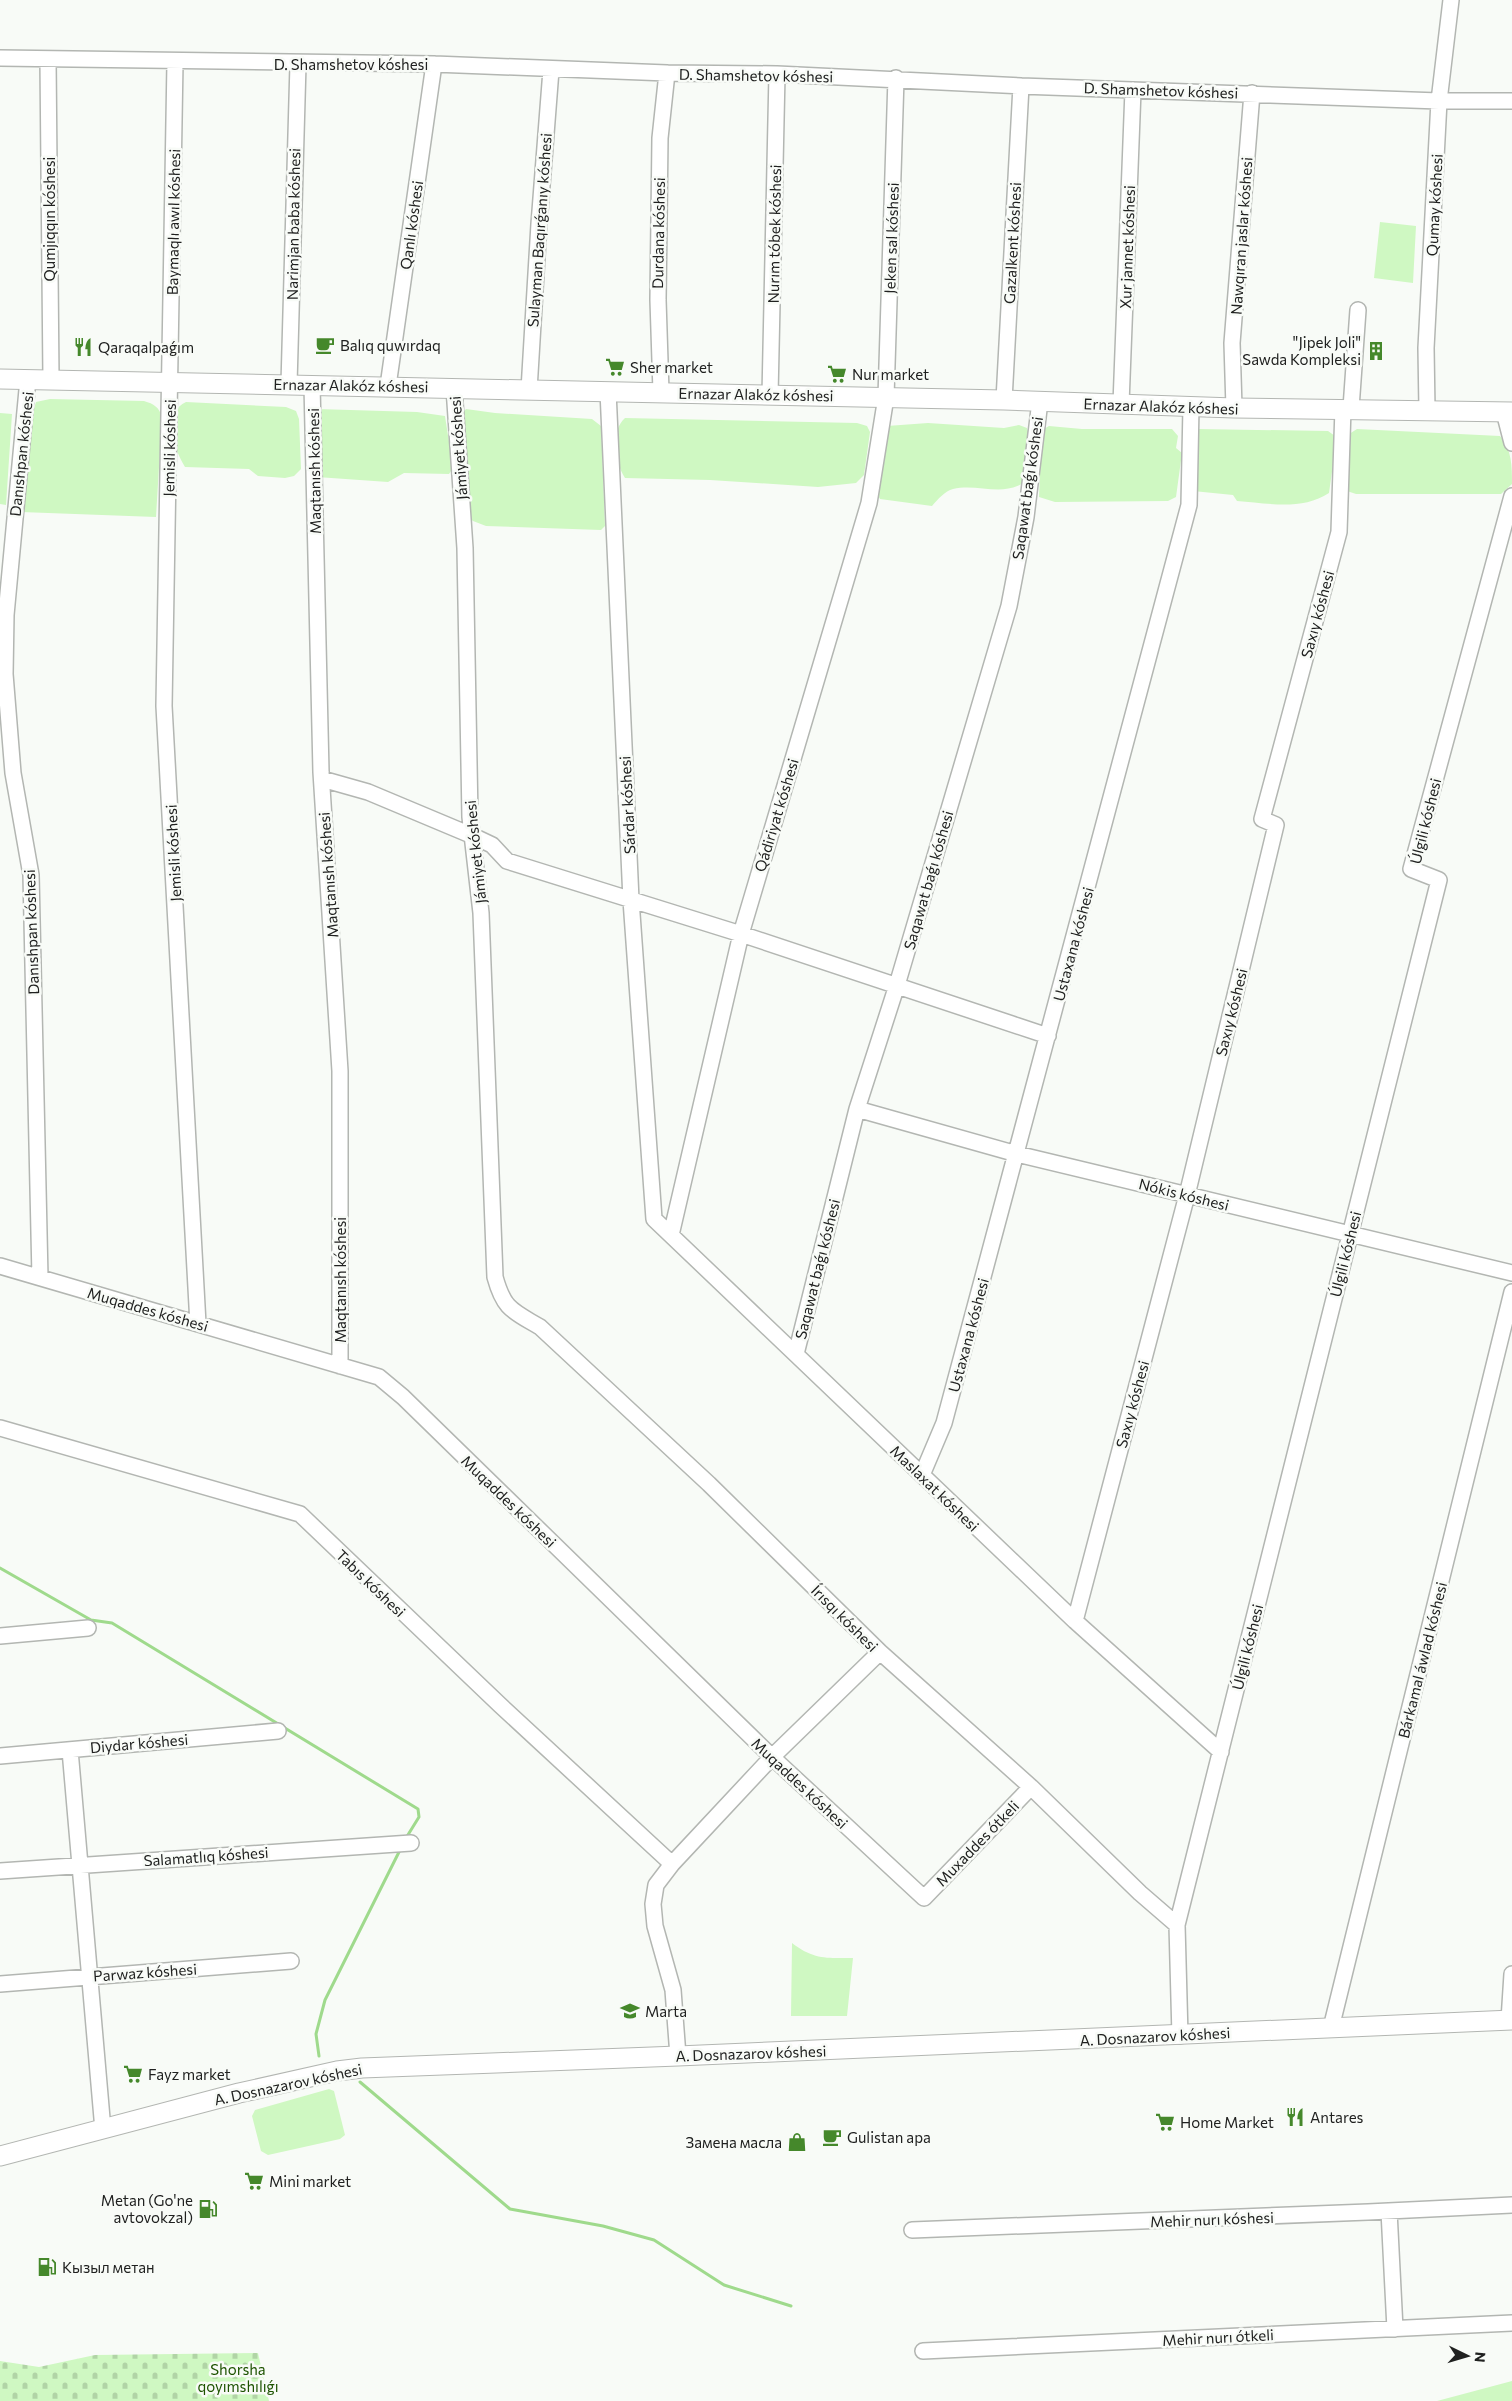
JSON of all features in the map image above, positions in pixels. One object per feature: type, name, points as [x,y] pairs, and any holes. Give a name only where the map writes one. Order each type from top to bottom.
[{"type":"main road","name":"Ernazar Alakóz kóshesi","points":[[0,378],[886,397],[1234,408],[1347,408],[1508,412]]},
{"type":"main road","name":"A. Dosnazarov kóshesi","points":[[0,2156],[103,2130],[239,2092],[337,2071],[446,2064],[1180,2036],[1510,2020]]},
{"type":"street","name":"Qumay kóshesi","points":[[1427,410],[1426,348],[1439,101],[1451,0]]},
{"type":"street","name":"D. Shamshetov kóshesi","points":[[0,58],[298,64],[434,64],[552,70],[896,78],[1021,86],[1439,101],[1512,101]]},
{"type":"street","name":"Qumjıqqın kóshesi","points":[[48,60],[50,379]]},
{"type":"street","name":"Baymaqlı awıl kóshesi","points":[[170,381],[175,62]]},
{"type":"street","name":"Narimjan baba kóshesi","points":[[289,384],[298,64]]},
{"type":"street","name":"Qanlı kóshesi","points":[[388,386],[434,64]]},
{"type":"street","name":"Sulayman Baqırǵanıy kóshesi","points":[[529,390],[538,224],[552,70]]},
{"type":"street","name":"Durdana kóshesi","points":[[661,392],[658,300],[660,138],[667,73]]},
{"type":"street","name":"Nurım tóbek kóshesi","points":[[770,395],[777,74]]},
{"type":"street","name":"Jeken sal kóshesi","points":[[886,397],[896,78]]},
{"type":"street","name":"Gazalkent kóshesi","points":[[1004,400],[1021,86]]},
{"type":"street","name":"Xur jannet kóshesi","points":[[1121,404],[1132,90]]},
{"type":"street","name":"Nawqıran jaslar kóshesi","points":[[1234,408],[1232,343],[1252,93]]},
{"type":"street","name":"Saxıy kóshesi","points":[[1075,1621],[1187,1195],[1276,825],[1262,819],[1339,532],[1347,408],[1358,310]]},
{"type":"street","name":"Danıshpan kóshesi","points":[[28,379],[6,615],[5,674],[13,773],[31,875],[40,1277]]},
{"type":"street","name":"Jemisli kóshesi","points":[[170,381],[164,706],[198,1324]]},
{"type":"street","name":"Maqtanısh kóshesi","points":[[312,384],[322,779],[340,1071],[340,1366]]},
{"type":"street","name":"Jámiyet kóshesi","points":[[454,388],[465,548],[470,817],[481,913],[494,1277],[501,1299],[513,1311]]},
{"type":"street","name":"Sárdar kóshesi","points":[[608,391],[631,900],[654,1219]]},
{"type":"street","name":"Qádiriyat kóshesi","points":[[671,1235],[741,934],[869,503],[886,397]]},
{"type":"street","name":"Saqawat baǵı kóshesi","points":[[796,1354],[857,1109],[897,986],[1009,606],[1026,517],[1040,402]]},
{"type":"street","name":"Ustaxana kóshesi","points":[[922,1475],[944,1423],[1189,505],[1191,407]]},
{"type":"street","points":[[1508,412],[1512,443]]},
{"type":"street","name":"Úlgili kóshesi","points":[[1180,2036],[1177,1926],[1439,880],[1411,869],[1512,496]]},
{"type":"street","points":[[322,779],[368,792],[473,836],[492,845],[507,861],[741,934],[1048,1036]]},
{"type":"street","name":"Nókis kóshesi","points":[[857,1109],[1017,1154],[1512,1273]]},
{"type":"street","name":"Maslaxat kóshesi","points":[[654,1219],[1075,1621],[1221,1752]]},
{"type":"street","name":"Muqaddes kóshesi","points":[[0,1266],[379,1377],[403,1397],[772,1757],[924,1898]]},
{"type":"street","name":"Bárkamal áwlad kóshesi","points":[[1330,2028],[1512,1292]]},
{"type":"street","name":"Írısqı kóshesi","points":[[513,1311],[540,1327],[709,1484],[880,1652],[1031,1787],[1140,1894],[1177,1926]]},
{"type":"street","name":"Tabıs kóshesi","points":[[0,1428],[300,1514],[500,1705],[672,1864]]},
{"type":"street","points":[[0,1636],[88,1628]]},
{"type":"street","points":[[678,2056],[673,1990],[655,1926],[653,1904],[656,1885],[672,1864],[772,1757],[880,1652]]},
{"type":"street","name":"Diydar kóshesi","points":[[0,1756],[278,1731]]},
{"type":"street","points":[[70,1750],[82,1864],[103,2130]]},
{"type":"street","name":"Muxaddes ótkeli","points":[[924,1898],[1031,1787]]},
{"type":"street","name":"Salamatlıq kóshesi","points":[[0,1872],[82,1864],[411,1843]]},
{"type":"street","name":"Parwaz kóshesi","points":[[0,1984],[291,1961]]},
{"type":"street","points":[[1510,2020],[1512,1974]]},
{"type":"street","name":"Mehir nurı kóshesi","points":[[912,2230],[1512,2205]]},
{"type":"street","points":[[1389,2211],[1395,2329]]},
{"type":"street","name":"Mehir nurı ótkeli","points":[[923,2351],[1512,2323]]},
{"type":"green space","points":[[1380,222],[1416,226],[1413,283],[1374,278]]},
{"type":"green space","points":[[50,399],[144,401],[158,408],[162,417],[156,517],[21,512],[29,425],[36,402]]},
{"type":"green space","points":[[186,402],[286,407],[296,411],[299,419],[301,469],[294,476],[285,478],[258,476],[249,469],[185,467],[174,442],[172,423],[178,408]]},
{"type":"green space","points":[[317,409],[417,412],[445,416],[453,468],[449,474],[404,473],[388,482],[317,477]]},
{"type":"green space","points":[[466,409],[495,413],[592,419],[601,426],[605,526],[601,530],[486,526],[473,521],[466,515],[461,415]]},
{"type":"green space","points":[[0,413],[12,414],[6,505],[0,504]]},
{"type":"green space","points":[[625,418],[857,423],[867,426],[870,432],[864,475],[856,483],[818,487],[710,480],[625,478],[616,456],[615,439],[620,424]]},
{"type":"green space","points":[[928,423],[1004,428],[1019,425],[1027,428],[1029,435],[1026,481],[1009,489],[953,489],[944,493],[932,506],[880,499],[876,492],[887,426]]},
{"type":"green space","points":[[1049,426],[1082,429],[1172,429],[1178,436],[1176,448],[1182,453],[1176,497],[1168,501],[1055,502],[1039,497],[1042,430]]},
{"type":"green space","points":[[1198,429],[1328,431],[1335,436],[1336,443],[1329,493],[1319,499],[1307,502],[1272,504],[1237,501],[1233,495],[1193,491]]},
{"type":"green space","points":[[1357,429],[1500,436],[1509,453],[1512,484],[1501,494],[1356,494],[1347,491],[1346,436]]},
{"type":"green space","points":[[792,1943],[807,1953],[821,1957],[853,1958],[847,2016],[791,2016]]},
{"type":"green space","points":[[329,2089],[334,2091],[345,2135],[340,2139],[268,2155],[261,2151],[252,2116],[255,2110]]},
{"type":"green space","name":"Shorsha qoyımshılıǵı","points":[[258,2353],[269,2401],[0,2401],[0,2361],[39,2367],[95,2355]]},
{"type":"green space","points":[[1512,2381],[1512,2401],[1437,2401]]},
{"type":"waterway","points":[[0,1568],[91,1620],[112,1623],[418,1809],[419,1817],[406,1838]]},
{"type":"waterway","points":[[319,2056],[316,2034],[325,2000],[401,1848]]},
{"type":"waterway","points":[[360,2082],[510,2209],[603,2226],[654,2240],[724,2285],[791,2306]]},
{"type":"place","name":"Balıq quwırdaq","points":[[325,345]]},
{"type":"place","name":"Qaraqalpaǵım","points":[[83,347]]},
{"type":"place","name":"\"Jipek Joli\" Sawda Kompleksi","points":[[1376,351]]},
{"type":"place","name":"Sher market","points":[[615,367]]},
{"type":"place","name":"Nur market","points":[[837,374]]},
{"type":"place","name":"Marta","points":[[630,2011]]},
{"type":"place","name":"Fayz market","points":[[133,2074]]},
{"type":"place","name":"Antares","points":[[1295,2117]]},
{"type":"place","name":"Home Market","points":[[1165,2122]]},
{"type":"place","name":"Gulistan apa","points":[[832,2137]]},
{"type":"place","name":"Замена масла","points":[[797,2142]]},
{"type":"place","name":"Mini market","points":[[254,2181]]},
{"type":"place","name":"Metan (Go'ne avtovokzal)","points":[[208,2209]]},
{"type":"place","name":"Кызыл метан","points":[[47,2267]]}]
